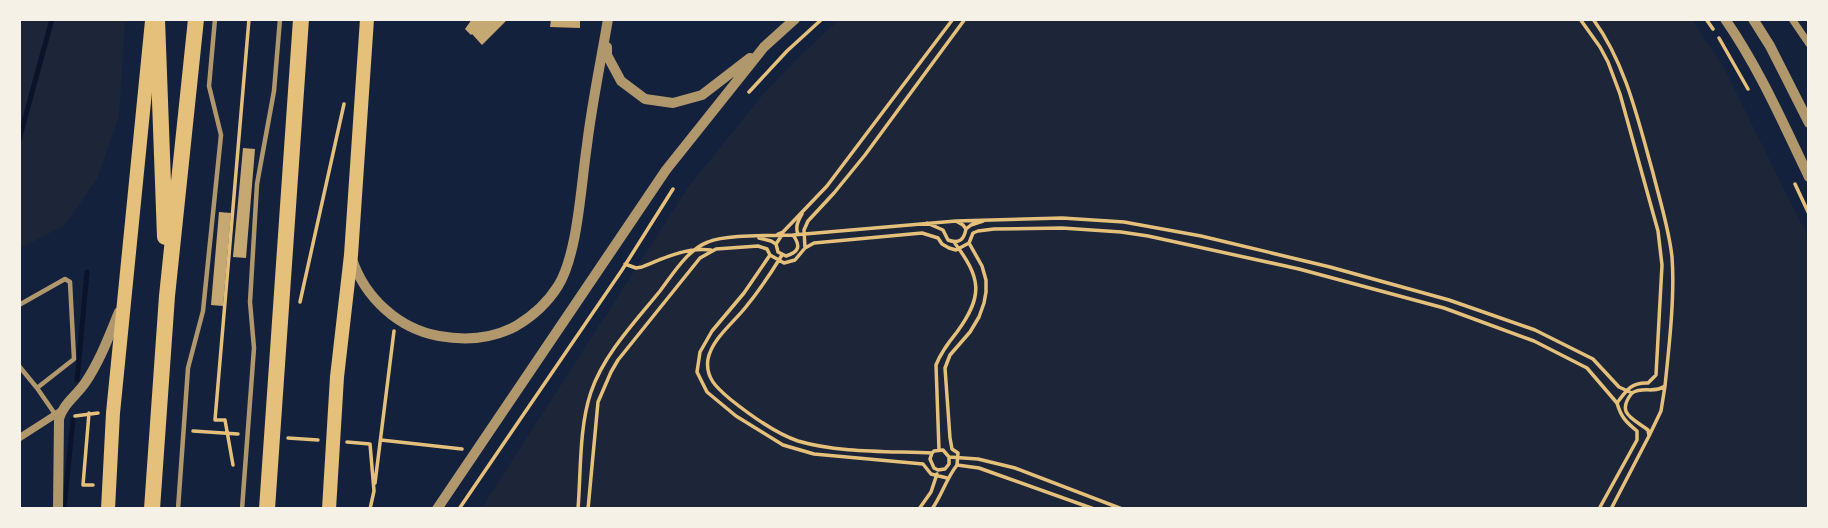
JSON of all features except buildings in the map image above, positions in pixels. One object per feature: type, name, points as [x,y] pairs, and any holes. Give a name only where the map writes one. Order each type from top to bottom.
[{"type":"highway","points":[[154,19],[167,296]]},
{"type":"highway","points":[[152,509],[167,296],[196,19]]},
{"type":"highway","points":[[267,509],[301,19]]},
{"type":"main road","points":[[108,509],[113,413],[154,19]]},
{"type":"main road","points":[[329,509],[337,377],[351,255],[367,19]]},
{"type":"street","points":[[351,255],[358,276],[373,296],[396,319],[423,333],[458,340],[484,338],[510,329],[529,318],[559,285],[573,244],[608,19]]},
{"type":"street","points":[[608,19],[607,55],[621,81],[645,99],[673,103],[702,95],[764,47],[794,19]]},
{"type":"street","points":[[1725,19],[1769,94],[1809,177]]},
{"type":"street","points":[[1753,19],[1809,124]]},
{"type":"street","points":[[1791,19],[1809,44]]},
{"type":"street","points":[[438,509],[666,170],[764,47]]},
{"type":"street","points":[[19,438],[58,415],[84,384],[103,352],[126,296]]},
{"type":"street","points":[[58,415],[58,509]]},
{"type":"lane","points":[[178,509],[188,368],[203,311],[221,135],[209,86],[215,19]]},
{"type":"lane","points":[[242,509],[254,348],[250,302],[257,184],[274,91],[280,19]]},
{"type":"lane","points":[[19,305],[65,279],[70,282],[74,359],[37,388]]},
{"type":"lane","points":[[19,366],[58,415]]},
{"type":"path","points":[[218,433],[215,420],[249,19]]},
{"type":"path","points":[[748,93],[821,19]]},
{"type":"path","points":[[578,509],[584,430],[591,390],[602,367],[619,343],[697,249],[711,241],[783,232],[827,186],[953,19]]},
{"type":"path","points":[[805,248],[804,230],[808,221],[865,155],[965,19]]},
{"type":"path","points":[[1580,19],[1600,47],[1620,94],[1661,249],[1662,286],[1656,375],[1648,383],[1635,384],[1626,390],[1617,403]]},
{"type":"path","points":[[1593,19],[1610,45],[1627,85],[1666,222],[1672,257],[1665,386],[1661,411],[1611,509]]},
{"type":"path","points":[[1706,19],[1753,97]]},
{"type":"path","points":[[298,312],[345,99]]},
{"type":"path","points":[[1792,178],[1809,214]]},
{"type":"path","points":[[459,509],[625,264],[673,188]]},
{"type":"path","points":[[755,237],[771,240],[782,255],[793,254],[798,242],[795,235],[797,224],[810,204]]},
{"type":"path","points":[[775,234],[795,235],[956,221],[1062,218],[1148,226],[1263,250],[1449,300],[1535,330],[1592,359],[1619,387],[1632,393]]},
{"type":"path","points":[[954,242],[965,236],[966,229],[971,225],[990,220]]},
{"type":"path","points":[[956,221],[966,229]]},
{"type":"path","points":[[927,223],[943,230],[948,240],[959,248],[976,283],[973,305],[936,365],[939,450]]},
{"type":"path","points":[[625,264],[642,267],[686,250],[713,251],[758,246],[767,249],[770,255],[784,263],[795,260],[805,248],[814,243],[922,233],[938,238],[942,244],[956,250],[969,243],[978,231],[1062,228],[1148,236],[1299,269],[1486,322],[1534,341],[1587,368],[1617,403],[1620,415],[1626,423],[1637,431],[1637,440],[1599,509]]},
{"type":"path","points":[[776,244],[782,235]]},
{"type":"path","points":[[932,509],[947,478],[957,465],[958,453],[952,449],[950,439],[945,368],[950,355],[979,317],[986,292],[982,266],[969,243]]},
{"type":"path","points":[[589,509],[598,402],[611,372],[625,350],[690,269],[700,258],[713,251]]},
{"type":"path","points":[[770,255],[712,331],[700,352],[697,372],[707,392],[736,416],[783,445],[814,454],[923,464],[931,474],[947,478]]},
{"type":"path","points":[[782,255],[760,288],[714,345],[707,368],[717,388],[770,427],[799,441],[834,448],[932,453],[939,450],[947,452],[949,457],[949,464],[945,469],[938,470],[931,465],[932,453]]},
{"type":"path","points":[[370,509],[396,319]]},
{"type":"path","points":[[1649,436],[1648,430],[1634,422],[1627,413],[1627,401],[1632,393],[1643,389],[1657,391],[1665,386]]},
{"type":"path","points":[[89,413],[83,485],[94,485]]},
{"type":"path","points":[[58,415],[113,413]]},
{"type":"path","points":[[215,420],[225,420],[233,466]]},
{"type":"path","points":[[191,431],[245,435]]},
{"type":"path","points":[[287,438],[329,441]]},
{"type":"path","points":[[381,440],[477,450]]},
{"type":"path","points":[[342,442],[370,444],[374,491]]},
{"type":"path","points":[[949,457],[978,459],[1015,468],[1122,509]]},
{"type":"path","points":[[957,465],[979,468],[1094,509]]},
{"type":"path","points":[[919,509],[931,492],[938,470]]},
{"type":"shaded area","points":[[22,19],[125,19],[119,116],[97,179],[65,225],[19,249],[19,31]]},
{"type":"shaded area","points":[[840,19],[1692,19],[1723,66],[1809,239],[1809,509],[481,509],[689,186],[765,92]]},
{"type":"waterway","points":[[19,140],[52,19]]},
{"type":"waterway","points":[[77,380],[87,272]]},
{"type":"waterway","points":[[64,509],[73,420]]}]
